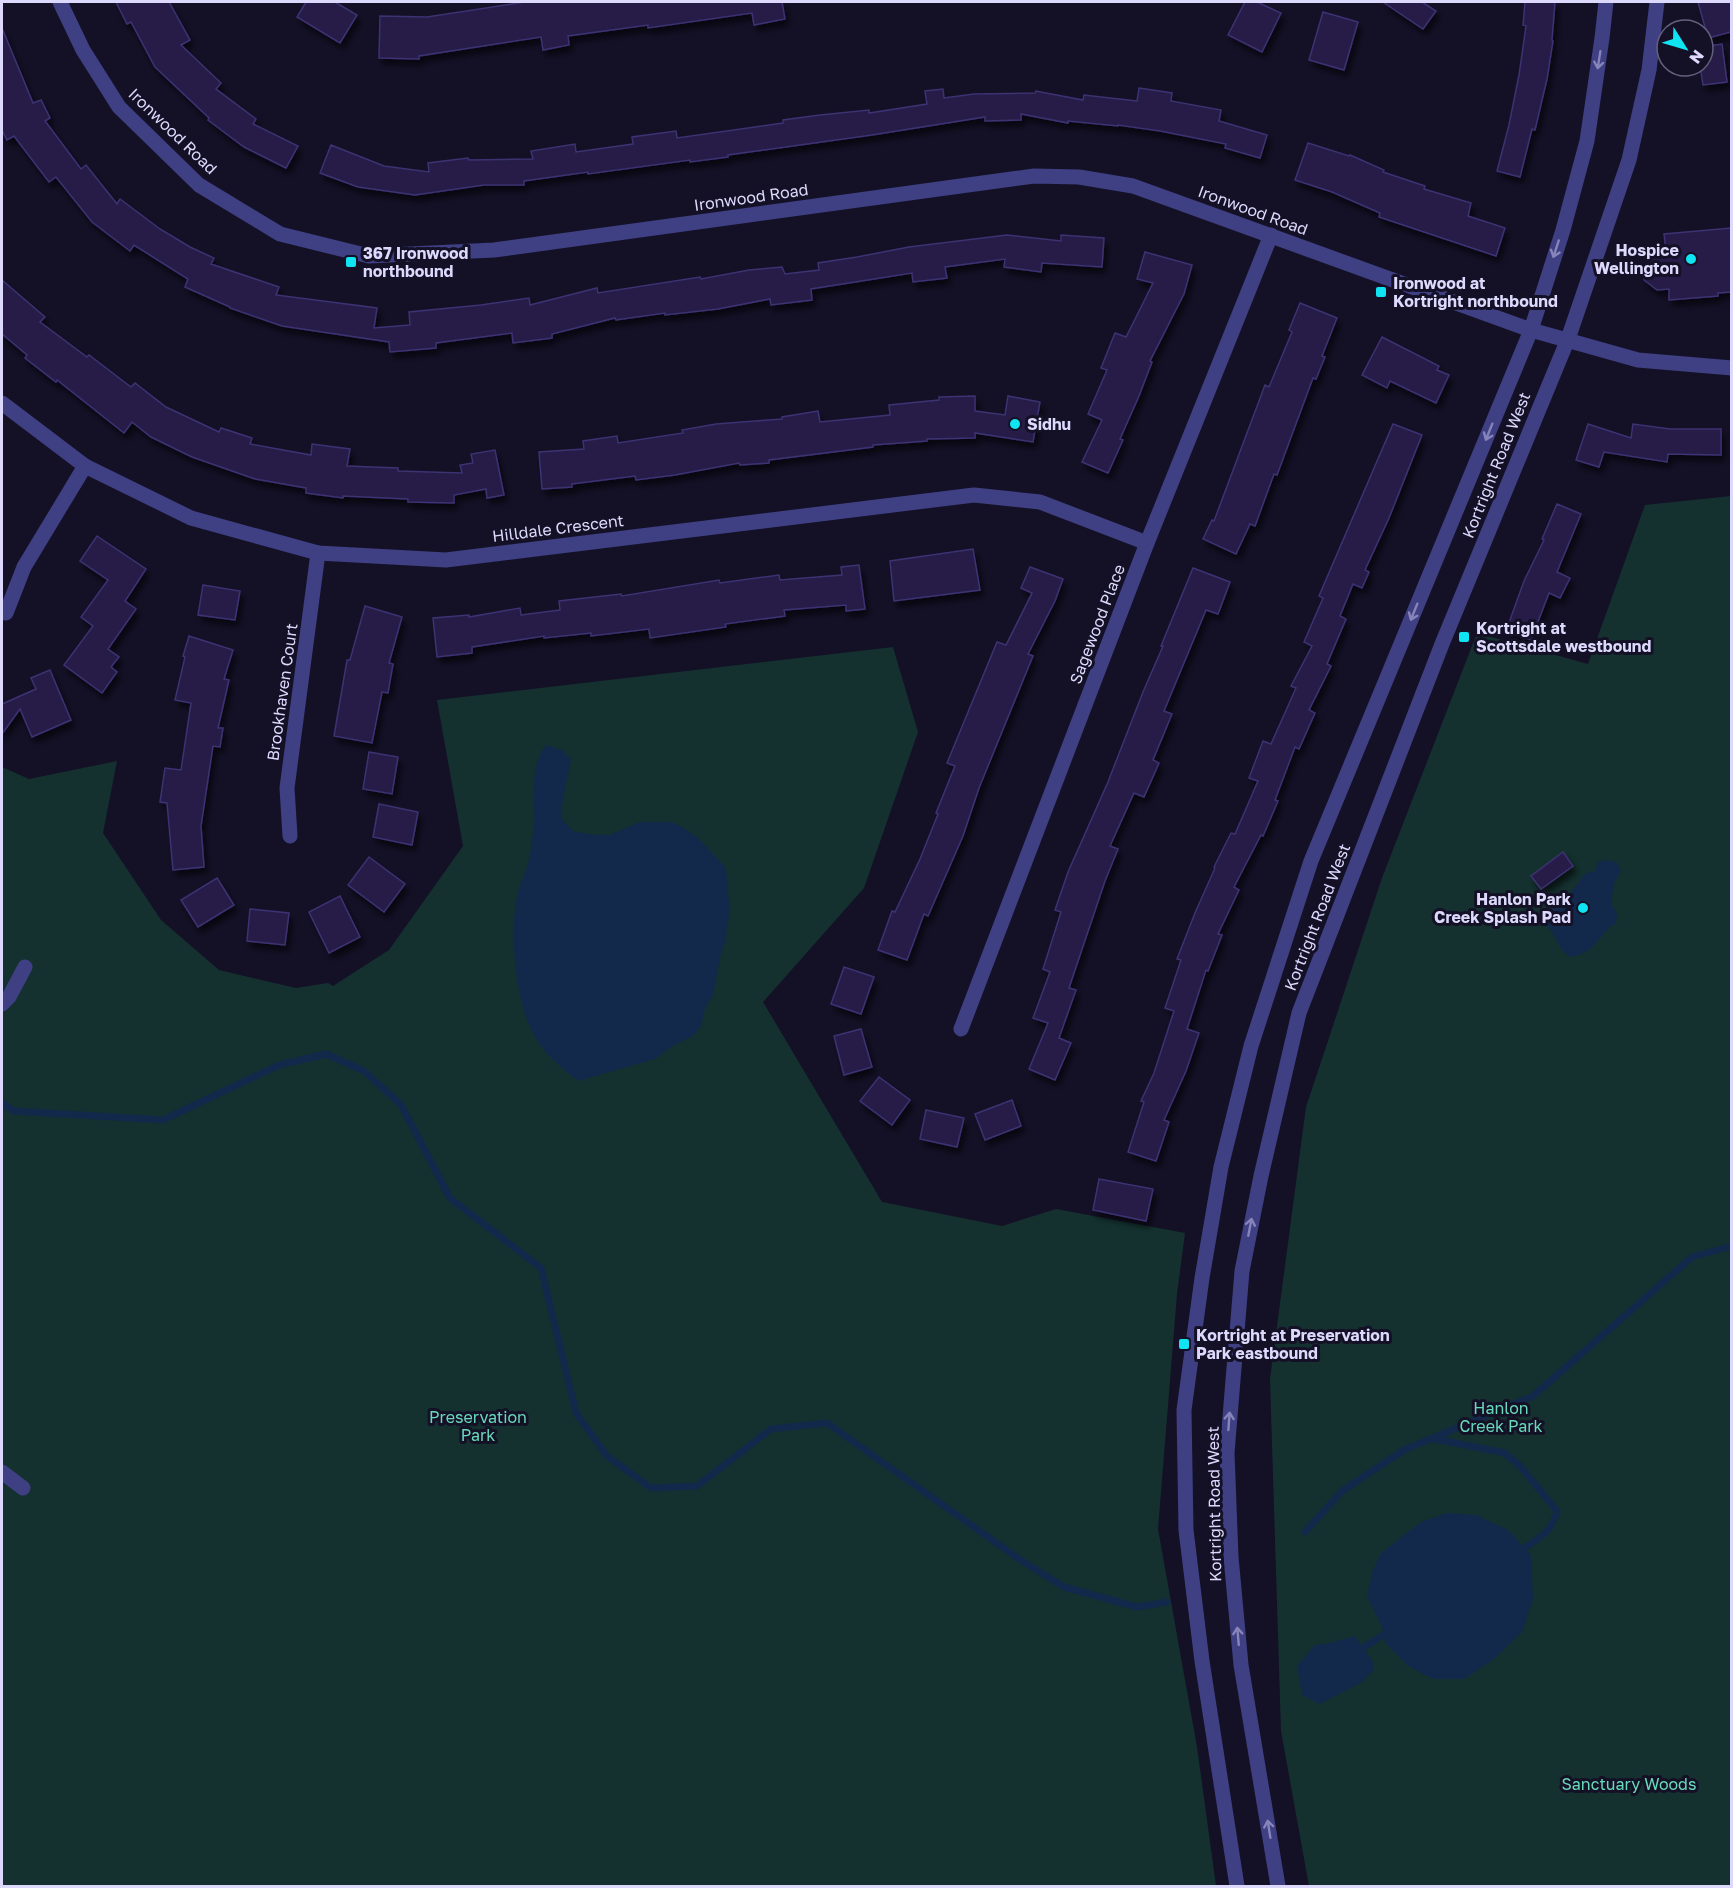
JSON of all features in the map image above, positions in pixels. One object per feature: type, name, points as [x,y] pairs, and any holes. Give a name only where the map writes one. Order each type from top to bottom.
[{"type":"street","name":"Ironwood Road","points":[[60,2],[83,50],[119,107],[199,185],[280,234],[369,256],[495,250],[1034,176],[1079,177],[1133,186],[1531,330],[1638,360],[1731,368]]},
{"type":"street","name":"Kortright Road West","points":[[1237,1887],[1202,1661],[1186,1518],[1184,1410],[1202,1278],[1221,1167],[1251,1046],[1311,861],[1531,330],[1563,230],[1587,141],[1606,2]]},
{"type":"street","name":"Kortright Road West","points":[[1278,1887],[1241,1665],[1231,1557],[1227,1453],[1242,1271],[1261,1176],[1299,1013],[1442,644],[1568,339],[1629,159],[1649,70],[1657,2]]},
{"type":"street","name":"Sagewood Place","points":[[961,1029],[1147,543],[1271,235]]},
{"type":"street","name":"Hilldale Crescent","points":[[2,403],[85,466],[191,518],[318,553],[446,560],[974,495],[1040,502],[1147,543]]},
{"type":"street","points":[[6,613],[24,567],[85,466]]},
{"type":"street","name":"Brookhaven Court","points":[[290,836],[287,788],[318,553]]},
{"type":"street","points":[[2,1004],[13,992],[25,967]]},
{"type":"street","points":[[2,1472],[23,1488]]},
{"type":"green space","name":"Hanlon Creek Park","points":[[1731,496],[1731,1886],[1309,1886],[1281,1731],[1270,1379],[1306,1107],[1382,878],[1477,633],[1588,664],[1645,505]]},
{"type":"green space","name":"Preservation Park","points":[[893,647],[918,732],[864,888],[763,1002],[882,1202],[1002,1226],[1056,1209],[1185,1233],[1177,1294],[1158,1529],[1197,1747],[1216,1886],[2,1886],[2,767],[29,779],[117,761],[103,833],[161,920],[219,970],[296,988],[328,983],[333,986],[389,950],[463,846],[437,700]]},
{"type":"water","points":[[546,745],[562,750],[571,760],[561,810],[562,819],[573,831],[610,835],[640,822],[672,822],[699,839],[726,868],[730,915],[713,995],[705,1009],[701,1026],[693,1036],[674,1045],[655,1059],[578,1081],[544,1050],[534,1036],[521,998],[514,954],[517,896],[526,870],[533,834],[535,776],[540,755]]},
{"type":"water","name":"Hanlon Park Creek Splash Pad","points":[[1606,860],[1616,862],[1621,871],[1614,884],[1611,903],[1617,914],[1616,923],[1591,948],[1570,957],[1562,950],[1547,926],[1547,913],[1569,895],[1583,876],[1590,871],[1594,873],[1598,862]]},
{"type":"water","points":[[1447,1513],[1476,1515],[1508,1530],[1531,1555],[1533,1599],[1522,1632],[1493,1660],[1464,1679],[1433,1679],[1408,1666],[1386,1644],[1382,1627],[1367,1596],[1372,1573],[1381,1553],[1421,1522]]},
{"type":"water","points":[[1355,1636],[1373,1662],[1373,1671],[1362,1682],[1320,1704],[1302,1695],[1297,1666],[1315,1645]]},
{"type":"building","points":[[116,2],[169,2],[190,40],[181,45],[221,83],[216,89],[256,119],[253,124],[298,146],[286,168],[244,147],[208,120],[209,118],[155,67],[131,22],[127,24]]},
{"type":"building","points":[[306,2],[335,2],[357,15],[340,43],[297,17]]},
{"type":"building","points":[[525,2],[782,2],[785,19],[754,25],[752,13],[648,28],[648,25],[568,36],[569,45],[543,50],[541,37],[419,56],[419,59],[379,58],[380,16],[427,17]]},
{"type":"building","points":[[1245,2],[1257,2],[1281,13],[1262,52],[1228,35]]},
{"type":"building","points":[[1383,2],[1422,2],[1436,11],[1423,29]]},
{"type":"building","points":[[1525,2],[1555,2],[1553,41],[1547,79],[1535,130],[1532,129],[1520,177],[1497,171],[1519,75],[1526,26],[1523,25]]},
{"type":"building","points":[[1698,2],[1731,2],[1731,32],[1715,36],[1715,18],[1702,18]]},
{"type":"building","points":[[1323,12],[1358,22],[1344,70],[1309,60]]},
{"type":"building","points":[[2,28],[33,103],[41,100],[50,118],[45,121],[81,169],[86,165],[117,204],[120,199],[160,229],[214,258],[211,264],[279,287],[276,295],[377,308],[374,328],[410,325],[409,312],[529,298],[530,305],[597,288],[598,293],[749,270],[782,267],[785,274],[819,270],[818,263],[909,247],[1007,235],[1061,241],[1061,235],[1104,238],[1102,267],[1042,263],[1041,272],[1004,267],[1005,259],[945,267],[947,278],[913,282],[912,273],[811,289],[812,300],[771,305],[770,299],[718,309],[616,320],[615,318],[552,334],[552,338],[513,343],[512,333],[436,343],[436,348],[390,352],[389,342],[282,326],[230,308],[185,287],[188,279],[134,245],[130,251],[92,222],[56,177],[49,182],[14,136],[7,140],[2,130]]},
{"type":"building","points":[[1722,44],[1727,82],[1703,85],[1702,78],[1715,78],[1715,45]]},
{"type":"building","points":[[1139,88],[1172,93],[1171,101],[1221,110],[1219,121],[1267,135],[1260,158],[1225,148],[1226,144],[1160,131],[1118,125],[1068,121],[1068,123],[1021,114],[1021,120],[985,121],[985,117],[728,155],[728,157],[524,181],[524,185],[484,185],[415,195],[358,187],[320,173],[331,145],[384,166],[429,172],[428,163],[468,158],[469,160],[533,159],[531,151],[575,144],[576,152],[633,144],[632,137],[676,131],[677,138],[783,123],[783,120],[869,110],[869,113],[927,104],[925,91],[943,89],[944,98],[974,94],[1035,93],[1036,91],[1083,100],[1084,95],[1137,101]]},
{"type":"building","points":[[1308,143],[1350,155],[1384,170],[1383,172],[1425,186],[1424,189],[1471,203],[1468,216],[1505,228],[1496,256],[1379,217],[1380,213],[1332,192],[1295,180]]},
{"type":"building","name":"Hospice Wellington","points":[[1731,228],[1731,292],[1718,293],[1718,296],[1669,300],[1669,289],[1657,290],[1644,280],[1645,266],[1655,252],[1666,251],[1664,234]]},
{"type":"building","points":[[1145,252],[1192,265],[1184,294],[1150,361],[1152,362],[1139,396],[1120,439],[1123,440],[1108,473],[1082,462],[1102,420],[1088,414],[1107,370],[1101,368],[1115,333],[1126,337],[1153,283],[1137,279]]},
{"type":"building","points":[[2,280],[45,317],[40,322],[87,357],[89,355],[131,387],[135,383],[166,407],[219,432],[221,428],[252,438],[250,444],[311,455],[312,444],[350,449],[347,466],[398,468],[398,471],[462,473],[460,465],[473,463],[471,454],[495,450],[504,495],[487,498],[486,489],[454,495],[454,503],[408,502],[408,499],[343,496],[343,498],[306,493],[306,488],[255,479],[192,457],[151,437],[132,422],[124,433],[25,358],[27,355],[2,334]]},
{"type":"building","points":[[1300,303],[1337,318],[1322,356],[1325,357],[1316,379],[1313,378],[1277,475],[1274,474],[1255,526],[1250,524],[1236,554],[1203,539],[1212,520],[1214,521],[1265,385],[1269,387],[1292,332],[1289,330]]},
{"type":"building","points":[[1382,337],[1439,366],[1437,370],[1449,375],[1436,403],[1390,381],[1387,388],[1362,375]]},
{"type":"building","points":[[975,396],[975,411],[1005,415],[1008,396],[1040,402],[1033,442],[975,433],[975,438],[927,439],[927,441],[873,445],[873,447],[769,460],[769,463],[740,465],[739,463],[675,475],[636,480],[635,476],[572,484],[572,487],[542,489],[539,452],[584,449],[583,441],[617,436],[618,443],[683,433],[682,430],[716,424],[782,419],[782,417],[818,411],[820,422],[890,415],[889,405],[939,400],[939,397]]},
{"type":"building","points":[[1393,424],[1422,435],[1389,518],[1365,570],[1369,572],[1362,588],[1353,584],[1340,616],[1346,619],[1327,664],[1331,666],[1309,710],[1315,713],[1299,749],[1295,747],[1275,800],[1278,801],[1263,836],[1261,835],[1234,887],[1239,890],[1218,934],[1222,935],[1208,971],[1206,970],[1187,1029],[1199,1033],[1186,1071],[1164,1120],[1169,1122],[1156,1161],[1128,1152],[1144,1102],[1141,1101],[1154,1073],[1174,1011],[1165,1008],[1181,960],[1177,959],[1214,867],[1231,833],[1235,834],[1258,781],[1249,778],[1263,741],[1271,744],[1296,688],[1291,686],[1312,646],[1304,642],[1323,598],[1319,596]]},
{"type":"building","points":[[1588,424],[1631,438],[1633,424],[1670,429],[1721,429],[1721,455],[1668,454],[1667,462],[1604,452],[1599,467],[1576,460]]},
{"type":"building","points":[[1557,504],[1581,514],[1557,572],[1570,578],[1560,598],[1549,593],[1531,640],[1506,631],[1524,581],[1544,540],[1542,539]]},
{"type":"building","points":[[97,536],[146,569],[125,601],[136,609],[108,649],[119,657],[111,667],[117,672],[102,693],[64,665],[93,626],[81,617],[108,580],[80,561]]},
{"type":"building","points":[[973,549],[980,590],[894,601],[890,561]]},
{"type":"building","points":[[859,565],[865,609],[846,611],[846,605],[784,610],[785,616],[650,638],[649,629],[591,636],[591,633],[544,638],[544,636],[472,647],[472,653],[437,657],[433,618],[469,615],[469,617],[520,608],[521,615],[560,610],[559,601],[621,594],[622,596],[719,580],[720,583],[779,575],[780,580],[842,575],[841,567]]},
{"type":"building","points":[[1030,567],[1063,579],[1055,601],[1028,654],[1033,656],[979,788],[963,836],[928,916],[924,914],[907,960],[878,950],[892,911],[895,912],[938,814],[936,813],[955,766],[947,763],[997,642],[1006,645],[1032,593],[1021,588]]},
{"type":"building","points":[[1193,568],[1230,582],[1218,614],[1206,610],[1164,711],[1172,714],[1153,760],[1159,763],[1144,797],[1134,793],[1110,846],[1118,849],[1069,988],[1076,990],[1059,1038],[1071,1043],[1055,1080],[1029,1069],[1048,1023],[1033,1018],[1050,972],[1043,969],[1061,912],[1055,910],[1068,872],[1108,782]]},
{"type":"building","points":[[203,585],[240,591],[235,620],[198,615]]},
{"type":"building","points":[[365,606],[402,617],[389,663],[393,664],[388,693],[382,692],[372,743],[334,736],[347,660],[350,660]]},
{"type":"building","points":[[189,636],[233,650],[224,679],[229,680],[218,728],[223,728],[220,747],[213,746],[201,826],[204,867],[173,870],[167,803],[160,802],[165,768],[181,770],[191,703],[175,700]]},
{"type":"building","points":[[50,670],[71,720],[32,737],[20,709],[2,734],[2,704],[36,689],[31,678]]},
{"type":"building","points":[[369,752],[398,757],[392,794],[363,789]]},
{"type":"building","points":[[379,804],[418,812],[412,845],[373,837]]},
{"type":"building","points":[[1563,852],[1573,866],[1541,889],[1531,876]]},
{"type":"building","points":[[369,857],[405,884],[384,912],[348,885]]},
{"type":"building","points":[[217,878],[234,905],[198,927],[181,900]]},
{"type":"building","points":[[340,896],[360,937],[329,953],[309,912]]},
{"type":"building","points":[[250,909],[289,913],[285,945],[247,941]]},
{"type":"building","points":[[844,967],[874,977],[861,1014],[831,1004]]},
{"type":"building","points":[[861,1029],[872,1067],[844,1075],[834,1036]]},
{"type":"building","points":[[879,1077],[910,1100],[892,1125],[860,1101]]},
{"type":"building","points":[[1012,1100],[1021,1126],[985,1140],[975,1114]]},
{"type":"building","points":[[926,1110],[964,1118],[957,1147],[920,1139]]},
{"type":"building","points":[[1099,1179],[1153,1189],[1146,1221],[1093,1210]]},
{"type":"waterway","points":[[2,1103],[14,1111],[163,1120],[279,1065],[326,1054],[364,1071],[401,1105],[450,1198],[541,1268],[576,1413],[607,1456],[651,1488],[697,1486],[771,1429],[827,1423],[1022,1561],[1064,1587],[1137,1607],[1167,1602]]},
{"type":"waterway","points":[[1305,1532],[1342,1491],[1404,1450],[1533,1396],[1692,1257],[1732,1246]]},
{"type":"waterway","points":[[1435,1439],[1505,1453],[1521,1467],[1557,1511],[1547,1531],[1517,1553]]},
{"type":"waterway","points":[[1364,1647],[1390,1631]]},
{"type":"place","name":"Hospice Wellington","points":[[1691,259]]},
{"type":"place","name":"367 Ironwood northbound","points":[[351,262]]},
{"type":"place","name":"Ironwood at Kortright northbound","points":[[1381,292]]},
{"type":"place","name":"Sidhu","points":[[1015,424]]},
{"type":"place","name":"Kortright at Scottsdale westbound","points":[[1464,637]]},
{"type":"place","name":"Hanlon Park Creek Splash Pad","points":[[1583,908]]},
{"type":"place","name":"Kortright at Preservation Park eastbound","points":[[1184,1344]]},
{"type":"park label","name":"Sanctuary Woods","points":[[1629,1784]]}]
